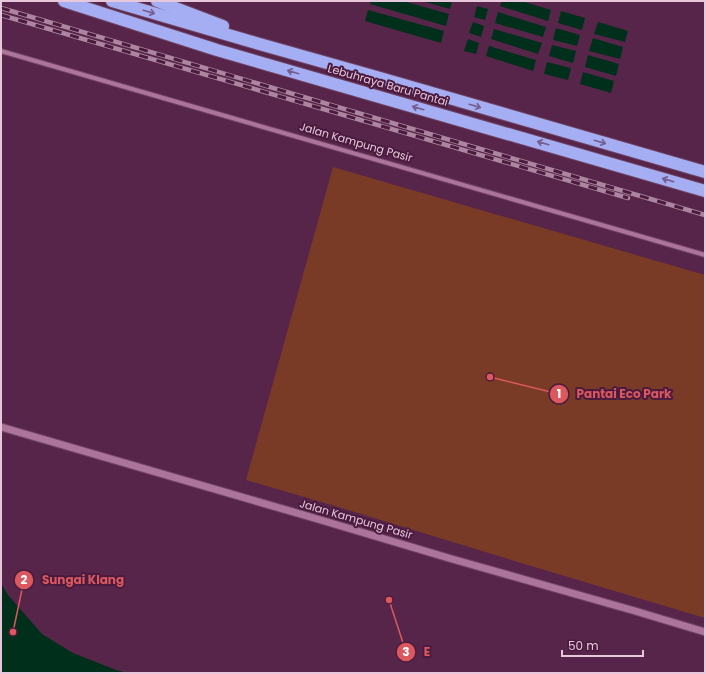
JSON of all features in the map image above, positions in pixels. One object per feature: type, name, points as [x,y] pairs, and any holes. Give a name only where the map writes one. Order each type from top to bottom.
[{"type":"highway","name":"Lebuhraya Baru Pantai","points":[[64,1],[216,50],[705,191]]},
{"type":"highway","name":"Lebuhraya Baru Pantai","points":[[112,1],[263,46],[388,80],[705,172]]},
{"type":"highway","points":[[157,1],[223,26],[246,36],[263,46]]},
{"type":"street","name":"Jalan Kampung Pasir","points":[[1,51],[705,255]]},
{"type":"street","name":"Jalan Kampung Pasir","points":[[1,427],[705,632]]},
{"type":"shaded area","points":[[371,1],[403,1],[449,14],[446,26],[370,4]]},
{"type":"shaded area","points":[[422,1],[452,1],[450,9]]},
{"type":"shaded area","points":[[502,1],[521,1],[551,10],[548,21],[500,6]]},
{"type":"shaded area","points":[[477,6],[488,9],[485,20],[474,17]]},
{"type":"shaded area","points":[[368,10],[444,31],[441,43],[365,21]]},
{"type":"shaded area","points":[[561,11],[585,18],[582,30],[558,23]]},
{"type":"shaded area","points":[[498,12],[546,27],[543,37],[495,23]]},
{"type":"shaded area","points":[[473,22],[484,26],[481,37],[469,33]]},
{"type":"shaded area","points":[[598,22],[628,31],[625,42],[594,34]]},
{"type":"shaded area","points":[[556,28],[580,35],[577,46],[553,40]]},
{"type":"shaded area","points":[[494,29],[542,43],[538,54],[491,39]]},
{"type":"shaded area","points":[[593,38],[623,47],[620,59],[589,51]]},
{"type":"shaded area","points":[[468,39],[479,43],[476,54],[464,51]]},
{"type":"shaded area","points":[[552,45],[576,51],[573,63],[549,56]]},
{"type":"shaded area","points":[[489,46],[536,60],[533,71],[486,56]]},
{"type":"shaded area","points":[[588,55],[619,64],[616,76],[585,67]]},
{"type":"shaded area","points":[[547,62],[571,68],[568,80],[544,74]]},
{"type":"shaded area","points":[[583,72],[614,81],[611,93],[580,84]]},
{"type":"shaded area","points":[[333,167],[705,275],[705,618],[246,480]]},
{"type":"shaded area","points":[[1,583],[8,595],[42,634],[73,653],[116,670],[128,673],[1,673]]},
{"type":"railway","points":[[1,8],[705,215]]},
{"type":"railway","points":[[1,15],[628,198]]},
{"type":"place","name":"Pantai Eco Park","points":[[490,377]]},
{"type":"place","name":"E","points":[[389,600]]},
{"type":"place","name":"Sungai Klang","points":[[13,632]]}]
